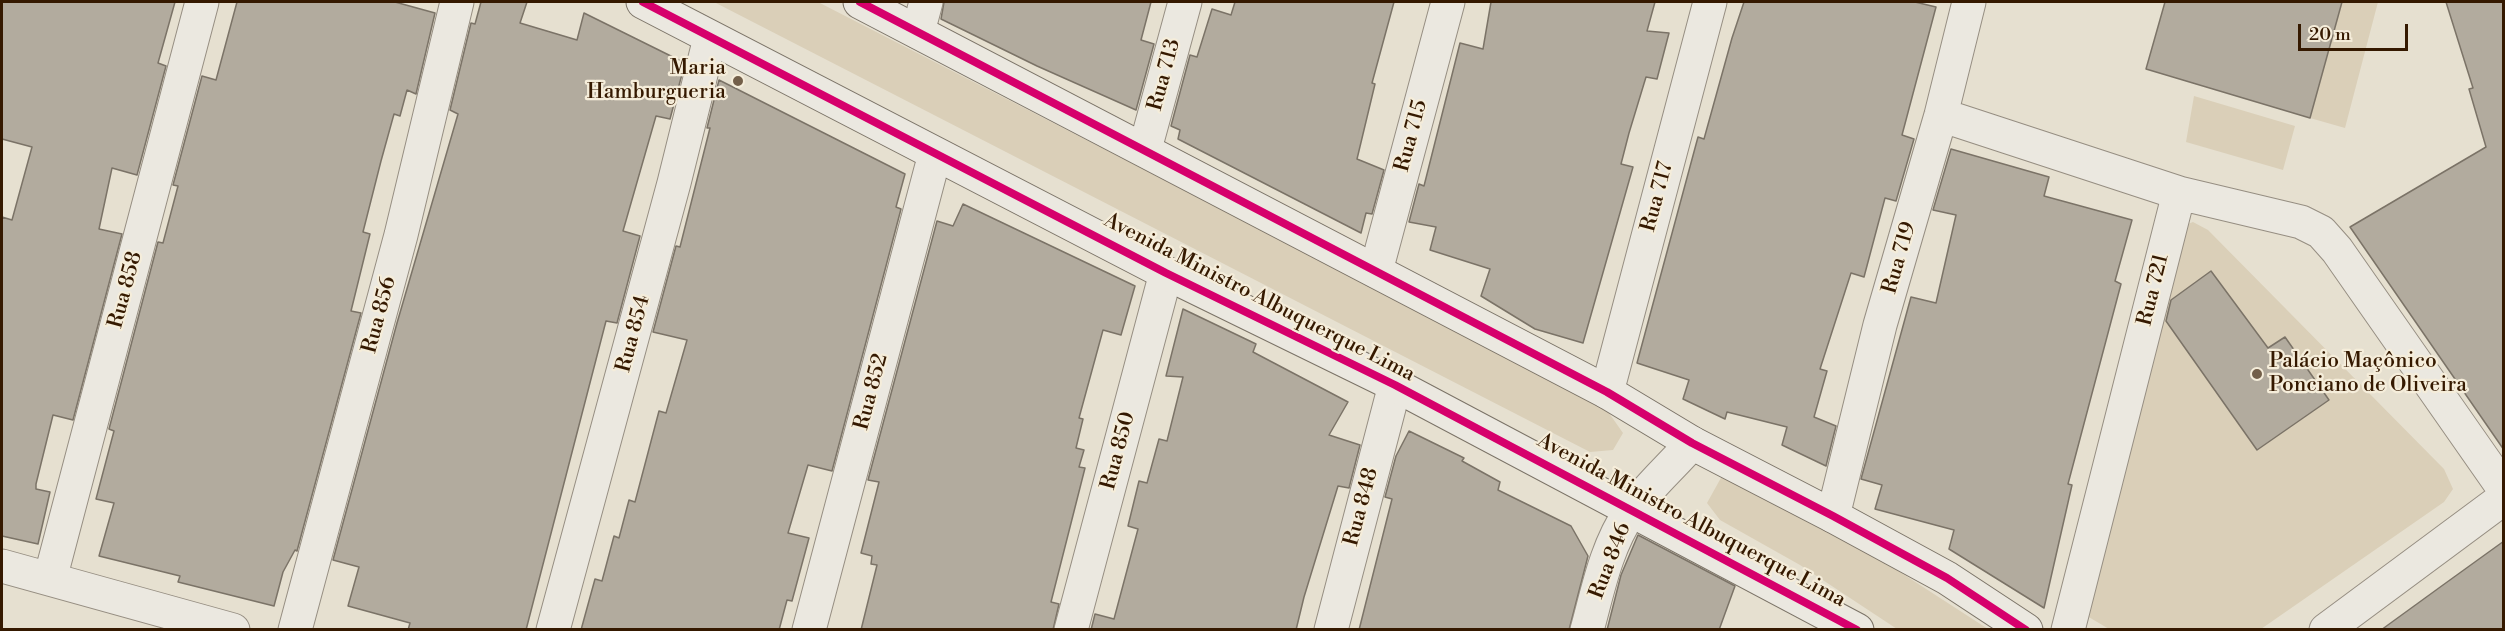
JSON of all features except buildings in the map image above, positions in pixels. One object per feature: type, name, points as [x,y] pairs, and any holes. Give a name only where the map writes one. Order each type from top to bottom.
[{"type":"street","name":"Rua 858","points":[[50,579],[202,2]]},
{"type":"street","name":"Rua 856","points":[[296,629],[401,235],[457,2]]},
{"type":"street","name":"Avenida Ministro Albuquerque Lima","points":[[642,2],[1166,273],[1395,385],[1850,628]]},
{"type":"street","points":[[860,2],[922,16],[1145,149],[1607,392],[1692,443],[1947,578],[2026,630]]},
{"type":"street","name":"Rua 713","points":[[1145,149],[1185,2]]},
{"type":"street","name":"Rua 715","points":[[1376,271],[1448,2]]},
{"type":"street","name":"Rua 717","points":[[1607,392],[1710,2]]},
{"type":"street","name":"Rua 719","points":[[1833,516],[1880,325],[1941,115],[1969,2]]},
{"type":"street","name":"Rua 854","points":[[553,630],[675,183],[711,38]]},
{"type":"street","points":[[1941,115],[2179,193],[2301,222],[2321,232],[2337,250],[2504,489]]},
{"type":"street","name":"Rua 852","points":[[810,630],[935,154]]},
{"type":"street","name":"Rua 721","points":[[2068,630],[2179,193]]},
{"type":"street","name":"Rua 850","points":[[1071,630],[1166,273]]},
{"type":"street","name":"Rua 848","points":[[1331,630],[1395,385]]},
{"type":"street","name":"Rua 846","points":[[1587,630],[1604,568],[1616,537],[1630,512],[1692,443]]},
{"type":"street","points":[[2326,630],[2504,498]]},
{"type":"street","points":[[2,566],[233,630]]},
{"type":"shaded area","points":[[714,2],[818,2],[1604,406],[1623,433],[1613,450],[1590,452]]},
{"type":"shaded area","points":[[2342,2],[2378,2],[2345,128],[2310,118]]},
{"type":"shaded area","points":[[2194,96],[2295,126],[2283,170],[2186,142]]},
{"type":"shaded area","points":[[2193,222],[2208,230],[2444,469],[2453,489],[2444,502],[2261,629],[2109,629],[2087,616],[2180,227]]},
{"type":"shaded area","points":[[1722,476],[1852,541],[1988,629],[1897,629],[1800,565],[1720,520],[1707,503]]},
{"type":"cycle path","points":[[643,2],[1166,273],[1395,385],[1857,630]]},
{"type":"cycle path","points":[[860,2],[1607,392],[1692,443],[1947,578],[2026,630]]},
{"type":"place","name":"Maria Hamburgueria","points":[[738,81]]},
{"type":"place","name":"Palácio Maçônico Ponciano de Oliveira","points":[[2257,374]]}]
